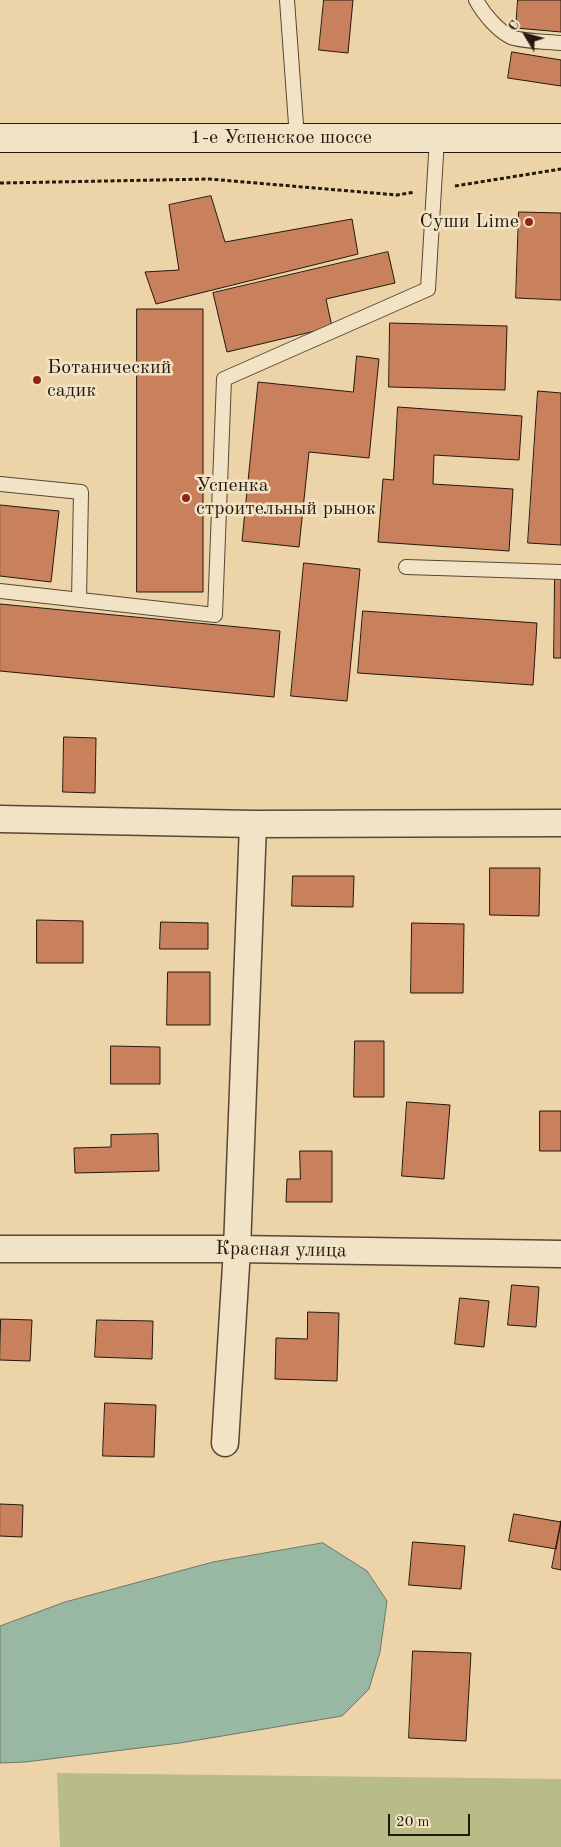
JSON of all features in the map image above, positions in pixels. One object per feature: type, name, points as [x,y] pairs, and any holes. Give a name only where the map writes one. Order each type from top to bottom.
[{"type":"main road","name":"1-е Успенское шоссе","points":[[0,138],[561,138]]},
{"type":"street","points":[[0,819],[253,824],[561,823]]},
{"type":"street","points":[[226,1443],[237,1249],[253,824]]},
{"type":"street","name":"Красная улица","points":[[0,1249],[237,1249],[561,1254]]},
{"type":"lane","points":[[287,0],[297,138]]},
{"type":"lane","points":[[476,0],[479,7],[497,26],[512,38],[561,43]]},
{"type":"lane","points":[[0,591],[214,616],[224,380],[428,289],[437,138]]},
{"type":"lane","points":[[0,484],[81,492],[79,600]]},
{"type":"lane","points":[[406,567],[561,572]]},
{"type":"path","points":[[0,183],[209,179],[397,195],[561,170]]},
{"type":"green space","points":[[57,1773],[561,1779],[561,1847],[60,1847]]},
{"type":"shaded area","points":[[323,1543],[367,1571],[387,1601],[380,1652],[369,1689],[342,1716],[180,1743],[25,1762],[0,1763],[0,1626],[65,1602],[213,1562]]},
{"type":"building","points":[[324,0],[353,0],[348,53],[319,50]]},
{"type":"building","points":[[518,0],[561,0],[561,32],[516,28]]},
{"type":"building","points":[[512,52],[561,60],[561,86],[508,78]]},
{"type":"building","points":[[211,196],[225,242],[352,219],[358,254],[156,304],[145,272],[179,270],[169,205]]},
{"type":"building","points":[[519,212],[561,213],[561,300],[516,298]]},
{"type":"building","points":[[388,252],[395,283],[326,299],[332,327],[227,352],[213,293]]},
{"type":"building","points":[[137,309],[203,309],[203,592],[137,592]]},
{"type":"building","points":[[390,323],[507,326],[505,390],[389,387]]},
{"type":"building","points":[[357,356],[379,359],[369,458],[309,452],[299,547],[242,541],[258,382],[353,392]]},
{"type":"building","points":[[538,391],[561,393],[561,545],[528,543]]},
{"type":"building","points":[[398,407],[522,416],[519,460],[434,455],[433,484],[513,489],[509,551],[378,542],[383,479],[393,480]]},
{"type":"building","points":[[0,505],[59,511],[51,582],[0,576]]},
{"type":"building","points":[[304,563],[360,569],[347,701],[291,696]]},
{"type":"building","points":[[555,578],[561,578],[561,658],[554,658]]},
{"type":"building","points":[[0,604],[280,631],[274,697],[0,671]]},
{"type":"building","points":[[363,611],[537,623],[533,685],[358,673]]},
{"type":"building","points":[[64,737],[96,738],[95,793],[63,792]]},
{"type":"building","points":[[490,868],[540,868],[539,916],[490,915]]},
{"type":"building","points":[[293,876],[354,876],[353,907],[292,906]]},
{"type":"building","points":[[37,920],[83,921],[83,963],[37,963]]},
{"type":"building","points":[[161,922],[208,923],[208,949],[160,949]]},
{"type":"building","points":[[412,923],[464,924],[463,993],[411,993]]},
{"type":"building","points":[[168,972],[210,972],[210,1025],[167,1025]]},
{"type":"building","points":[[355,1041],[384,1041],[384,1097],[354,1097]]},
{"type":"building","points":[[111,1046],[160,1047],[160,1084],[111,1084]]},
{"type":"building","points":[[407,1102],[450,1105],[444,1179],[402,1176]]},
{"type":"building","points":[[540,1111],[561,1111],[561,1151],[540,1151]]},
{"type":"building","points":[[158,1134],[159,1171],[75,1173],[74,1148],[111,1147],[111,1135]]},
{"type":"building","points":[[300,1151],[332,1151],[332,1202],[286,1202],[287,1179],[300,1179]]},
{"type":"building","points":[[512,1285],[539,1287],[536,1327],[508,1325]]},
{"type":"building","points":[[460,1298],[489,1301],[484,1347],[455,1344]]},
{"type":"building","points":[[308,1312],[339,1313],[337,1381],[275,1379],[276,1338],[307,1339]]},
{"type":"building","points":[[1,1319],[32,1320],[30,1361],[0,1360]]},
{"type":"building","points":[[97,1320],[153,1321],[152,1359],[95,1357]]},
{"type":"building","points":[[105,1403],[156,1405],[154,1457],[103,1456]]},
{"type":"building","points":[[0,1504],[23,1505],[22,1537],[0,1536]]},
{"type":"building","points":[[514,1514],[561,1522],[556,1549],[509,1541]]},
{"type":"building","points":[[561,1521],[561,1570],[552,1568]]},
{"type":"building","points":[[413,1542],[465,1546],[461,1589],[409,1585]]},
{"type":"building","points":[[413,1651],[471,1653],[466,1741],[409,1738]]},
{"type":"place","name":"Суши Lime","points":[[529,222]]},
{"type":"place","name":"Ботанический садик","points":[[37,380]]},
{"type":"place","name":"Успенка строительный рынок","points":[[186,498]]}]
